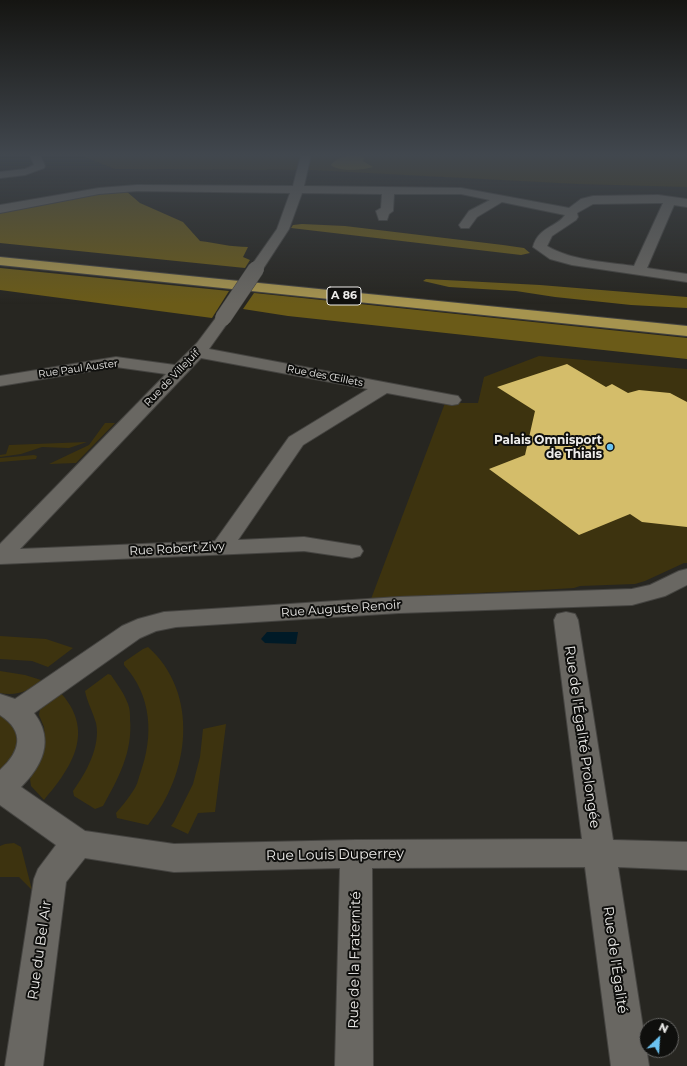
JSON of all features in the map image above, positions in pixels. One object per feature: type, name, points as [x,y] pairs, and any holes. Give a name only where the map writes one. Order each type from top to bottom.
[{"type":"highway","name":"A 86","points":[[0,250],[687,319]]},
{"type":"highway","name":"A 86","points":[[0,261],[687,331]]},
{"type":"street","points":[[0,208],[19,205]]},
{"type":"street","name":"Rue de Villejuif","points":[[0,557],[198,352],[283,230],[292,205]]},
{"type":"street","points":[[383,217],[382,211],[387,211],[387,205]]},
{"type":"street","points":[[465,225],[473,214],[490,205]]},
{"type":"street","points":[[531,205],[571,212],[582,205]]},
{"type":"street","points":[[640,271],[668,205]]},
{"type":"street","points":[[571,212],[572,217],[546,236],[540,243],[540,248],[555,256],[572,261],[687,278]]},
{"type":"street","name":"Rue des Œillets","points":[[198,352],[452,400]]},
{"type":"street","name":"Rue Paul Auster","points":[[0,382],[116,362],[180,371]]},
{"type":"street","points":[[222,547],[296,441],[384,387]]},
{"type":"street","name":"Rue Robert Zivy","points":[[0,557],[310,544],[352,551]]},
{"type":"street","name":"Rue Auguste Renoir","points":[[8,708],[131,632],[160,622],[176,619],[400,606],[632,597],[656,590],[687,576]]},
{"type":"street","name":"Rue de l'Égalité Prolongée","points":[[566,620],[599,854]]},
{"type":"street","points":[[0,788],[17,773],[29,755],[32,738],[27,722],[8,708]]},
{"type":"street","name":"Rue Louis Duperrey","points":[[0,788],[78,843],[174,858],[356,854],[599,854],[687,856]]},
{"type":"street","name":"Rue du Bel Air","points":[[24,1066],[50,879],[61,862],[78,843]]},
{"type":"street","name":"Rue de la Fraternité","points":[[354,1066],[356,854]]},
{"type":"street","name":"Rue de l'Égalité","points":[[599,854],[630,1066]]},
{"type":"shaded area","points":[[35,205],[144,205],[183,222],[200,241],[230,246],[248,247],[243,257],[250,260],[245,268],[0,243],[0,211]]},
{"type":"shaded area","points":[[293,225],[345,226],[503,245],[524,248],[530,253],[521,255],[291,228]]},
{"type":"shaded area","points":[[0,268],[229,291],[212,318],[0,290]]},
{"type":"shaded area","points":[[426,279],[540,285],[687,297],[687,308],[631,305],[555,297],[516,291],[449,287],[423,281]]},
{"type":"shaded area","points":[[254,293],[687,338],[687,359],[288,316],[243,309]]},
{"type":"shaded area","points":[[539,356],[687,369],[687,563],[635,584],[371,599],[445,403],[478,403],[484,377]]},
{"type":"shaded area","points":[[105,423],[115,423],[76,463],[49,464],[89,445]]},
{"type":"shaded area","points":[[87,442],[69,448],[42,447],[21,454],[0,457],[0,455],[6,454],[9,445]]},
{"type":"shaded area","points":[[37,456],[36,459],[0,462],[0,458]]},
{"type":"shaded area","points":[[0,636],[46,639],[73,648],[48,667],[32,661],[0,659]]},
{"type":"shaded area","points":[[148,647],[165,666],[176,687],[182,710],[183,734],[180,759],[173,783],[162,805],[148,825],[117,818],[116,813],[129,797],[136,785],[144,760],[148,731],[148,717],[145,703],[140,690],[124,665],[124,662]]},
{"type":"shaded area","points":[[0,671],[25,675],[41,680],[32,688],[22,692],[11,694],[0,693]]},
{"type":"shaded area","points":[[108,674],[111,675],[118,685],[128,704],[130,712],[129,743],[127,754],[114,786],[103,806],[95,809],[74,796],[73,791],[87,768],[96,741],[96,723],[85,691]]},
{"type":"shaded area","points":[[59,691],[70,705],[76,720],[78,734],[76,747],[71,761],[64,774],[44,800],[31,786],[30,779],[41,756],[45,741],[44,727],[39,715],[40,709]]},
{"type":"shaded area","points":[[0,715],[14,725],[19,739],[16,752],[0,775]]},
{"type":"shaded area","points":[[226,724],[215,812],[198,813],[188,834],[171,826],[193,784],[200,757],[203,729]]},
{"type":"shaded area","points":[[14,843],[21,847],[32,890],[19,877],[0,877],[0,846]]},
{"type":"water","points":[[267,632],[298,632],[296,644],[265,643],[261,639]]},
{"type":"building","name":"Palais Omnisport de Thiais","points":[[567,364],[606,387],[612,384],[628,393],[639,390],[670,393],[687,402],[687,527],[642,522],[630,514],[579,535],[489,469],[525,455],[535,411],[497,387]]},
{"type":"place","name":"Palais Omnisport de Thiais","points":[[610,447]]}]
